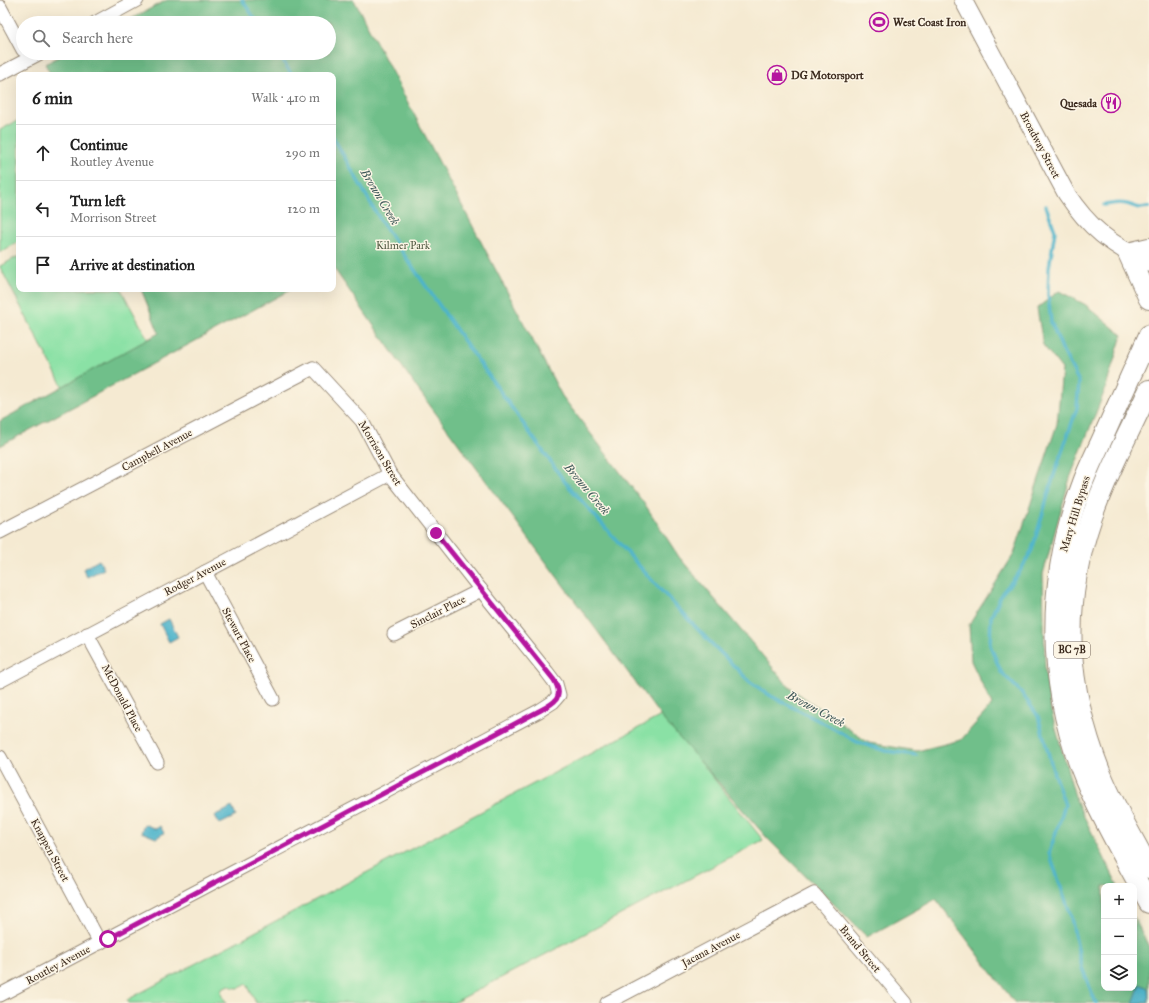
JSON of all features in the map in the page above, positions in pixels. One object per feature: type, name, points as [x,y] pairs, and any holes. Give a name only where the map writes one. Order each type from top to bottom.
[{"type":"highway","points":[[1149,248],[1128,253],[1149,299]]},
{"type":"highway","name":"Mary Hill Bypass","points":[[1149,335],[1080,491],[1063,546],[1058,580],[1055,622],[1055,648],[1063,708],[1085,779],[1102,815],[1149,903]]},
{"type":"highway","name":"Mary Hill Bypass","points":[[1149,390],[1103,488],[1092,516],[1081,554],[1074,587],[1071,624],[1075,680],[1079,707],[1086,734],[1101,775],[1149,868]]},
{"type":"main road","name":"Broadway Street","points":[[963,0],[1066,193],[1085,219],[1100,234],[1128,253],[1149,263]]},
{"type":"street","points":[[108,16],[137,0]]},
{"type":"street","points":[[0,7],[16,37]]},
{"type":"street","points":[[0,74],[18,60]]},
{"type":"street","name":"Morrison Street","points":[[313,368],[362,420],[390,474],[554,680],[559,695]]},
{"type":"street","name":"Campbell Avenue","points":[[0,532],[313,368]]},
{"type":"street","name":"Rodger Avenue","points":[[0,681],[390,474]]},
{"type":"street","name":"Stewart Place","points":[[204,572],[273,699]]},
{"type":"street","name":"Sinclair Place","points":[[394,634],[481,590]]},
{"type":"street","name":"McDonald Place","points":[[87,634],[157,762]]},
{"type":"street","name":"Routley Avenue","points":[[0,995],[539,711],[554,702],[559,695]]},
{"type":"street","name":"Knappen Street","points":[[0,757],[100,943]]},
{"type":"street","name":"Jacana Avenue","points":[[607,1003],[814,894]]},
{"type":"street","name":"Brand Street","points":[[814,894],[906,1003]]},
{"type":"green space","name":"Kilmer Park","points":[[167,0],[354,0],[562,396],[646,506],[679,557],[790,688],[869,743],[917,751],[961,740],[992,705],[971,661],[969,625],[1014,554],[1057,424],[1062,369],[1043,345],[1037,308],[1059,291],[1086,305],[1122,335],[1105,390],[1070,478],[1043,574],[1045,670],[1051,711],[1076,800],[1117,883],[1101,883],[1101,991],[1137,991],[1137,923],[1149,947],[1149,1003],[1015,1003],[936,899],[867,937],[768,839],[661,717],[417,388],[336,271],[336,72],[49,72],[45,64],[53,60],[336,60],[336,16],[136,16]]},
{"type":"green space","points":[[16,122],[16,244],[0,252],[0,130]]},
{"type":"green space","points":[[16,258],[16,292],[123,292],[153,349],[67,395],[0,266]]},
{"type":"green space","points":[[142,292],[286,292],[0,446],[0,421],[159,333]]},
{"type":"green space","points":[[663,715],[763,840],[453,1003],[256,1003],[247,984],[238,988],[234,988],[229,985],[222,988],[222,996],[227,1003],[129,1003],[127,1000]]},
{"type":"water","points":[[99,560],[104,569],[87,577],[83,569]]},
{"type":"water","points":[[169,619],[178,637],[169,642],[160,624]]},
{"type":"water","points":[[232,807],[236,816],[220,824],[215,816]]},
{"type":"water","points":[[144,824],[156,829],[160,826],[164,833],[156,838],[141,832]]},
{"type":"water","points":[[1140,984],[1148,988],[1149,1003],[1133,1003]]},
{"type":"waterway","name":"Brown Creek","points":[[242,0],[253,16]]},
{"type":"waterway","name":"Brown Creek","points":[[282,60],[290,72]]},
{"type":"waterway","name":"Brown Creek","points":[[336,142],[382,223],[565,482],[656,585],[707,639],[749,681],[771,696],[857,742],[886,751],[916,755]]},
{"type":"waterway","points":[[1104,205],[1121,203],[1139,208],[1149,207]]},
{"type":"waterway","points":[[1046,206],[1055,231],[1049,268],[1048,294],[1051,322],[1063,351],[1079,382],[1077,408],[1053,478],[1032,550],[1019,573],[1002,593],[991,617],[990,645],[1001,672],[1021,692],[1038,716],[1054,774],[1065,805],[1049,853],[1070,913],[1082,968],[1096,1003]]},
{"type":"place","name":"West Coast Iron","points":[[879,22]]},
{"type":"place","name":"DG Motorsport","points":[[777,75]]},
{"type":"place","name":"Quesada","points":[[1111,103]]},
{"type":"route","points":[[108,939],[539,711],[556,700],[559,695],[554,680],[436,533]]}]
